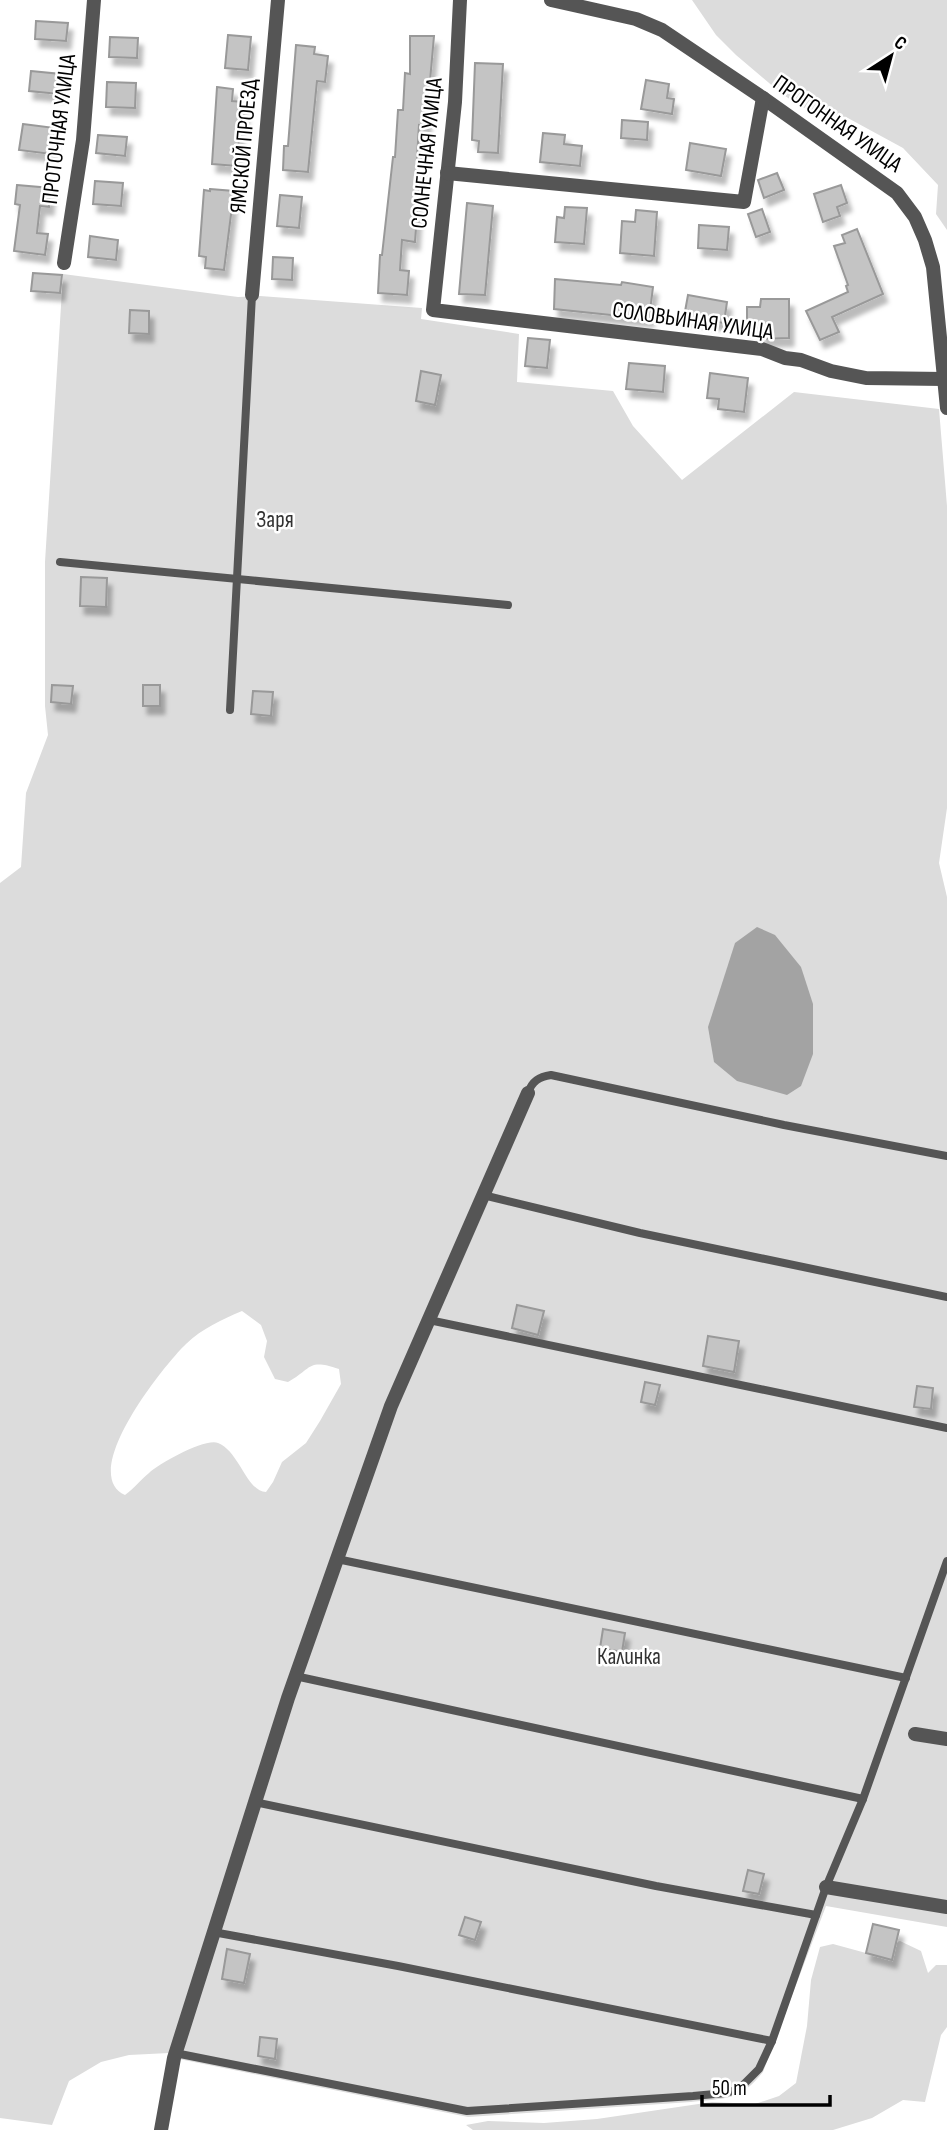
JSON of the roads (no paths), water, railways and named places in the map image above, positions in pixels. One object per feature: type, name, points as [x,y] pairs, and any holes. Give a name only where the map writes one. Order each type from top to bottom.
[{"type":"street","name":"ПРОТОЧНАЯ УЛИЦА","points":[[64,263],[83,139],[94,0]]},
{"type":"street","name":"ЯМСКОЙ ПРОЕЗД","points":[[252,295],[278,0]]},
{"type":"street","name":"СОЛНЕЧНАЯ УЛИЦА","points":[[433,310],[455,102],[460,0]]},
{"type":"street","name":"ПРОГОННАЯ УЛИЦА","points":[[551,0],[636,19],[662,30],[763,97],[897,193],[915,217],[933,267],[947,408]]},
{"type":"street","points":[[447,173],[744,202],[763,97]]},
{"type":"street","name":"СОЛОВЬИНАЯ УЛИЦА","points":[[433,310],[762,349],[831,371],[866,378],[944,379]]},
{"type":"street","points":[[161,2130],[175,2053],[295,1676],[391,1406],[528,1093]]},
{"type":"street","points":[[915,1734],[947,1739]]},
{"type":"street","points":[[826,1887],[947,1908]]},
{"type":"lane","points":[[230,710],[252,295]]},
{"type":"lane","points":[[60,562],[508,605]]},
{"type":"lane","points":[[528,1093],[531,1085],[540,1077],[551,1075],[783,1125],[947,1156]]},
{"type":"lane","points":[[483,1195],[640,1233],[947,1297]]},
{"type":"lane","points":[[429,1320],[947,1428]]},
{"type":"lane","points":[[337,1559],[906,1678]]},
{"type":"lane","points":[[175,2053],[467,2111],[726,2093],[748,2083],[759,2070],[772,2040],[826,1887],[863,1799],[947,1561]]},
{"type":"lane","points":[[295,1676],[863,1799]]},
{"type":"lane","points":[[254,1802],[656,1886],[816,1915]]},
{"type":"lane","points":[[213,1932],[772,2040]]},
{"type":"park label","name":"Заря","points":[[275,519]]},
{"type":"park label","name":"Калинка","points":[[629,1656]]}]
